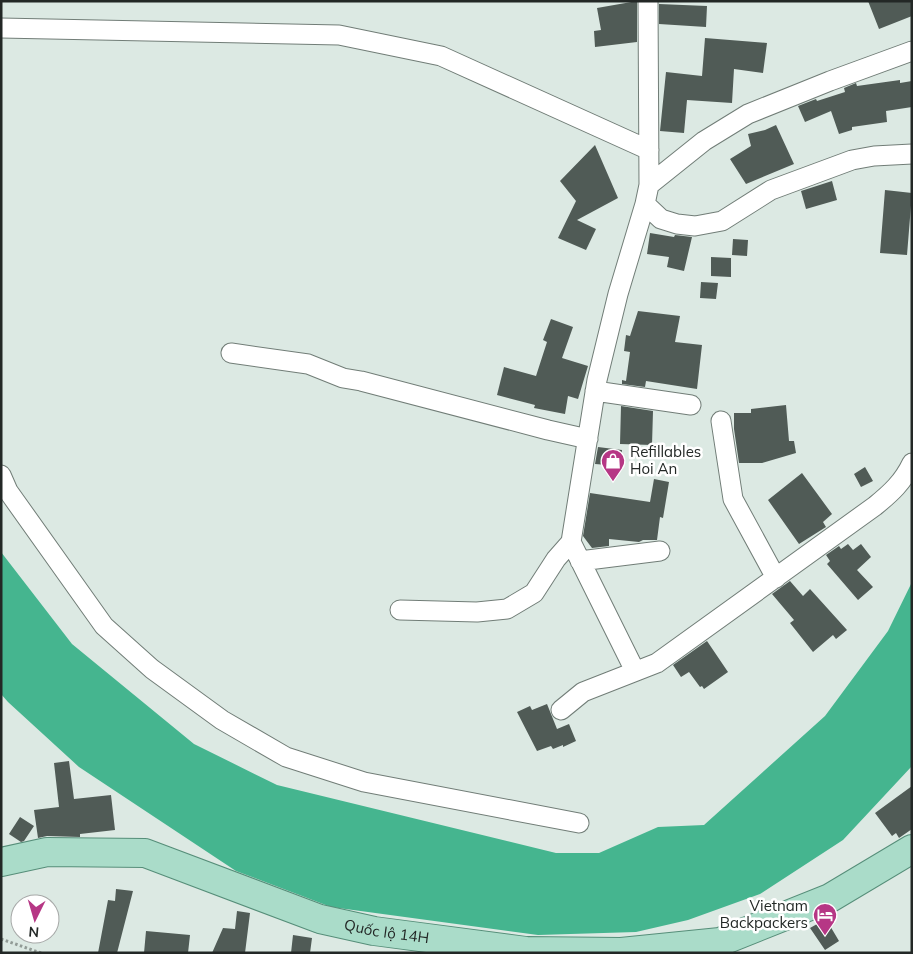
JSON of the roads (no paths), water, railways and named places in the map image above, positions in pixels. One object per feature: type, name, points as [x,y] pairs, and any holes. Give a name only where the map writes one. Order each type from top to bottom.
[{"type":"main road","name":"Quốc lộ 14H","points":[[1,862],[47,852],[145,853],[320,919],[374,931],[526,951],[621,952],[720,942],[830,898],[912,849]]},
{"type":"street","points":[[400,610],[477,612],[507,609],[534,594],[556,559],[571,542],[595,391],[618,294],[649,185],[648,1]]},
{"type":"street","points":[[1,28],[339,35],[441,56],[649,150]]},
{"type":"street","points":[[649,185],[704,141],[748,114],[912,51]]},
{"type":"street","points":[[645,204],[661,219],[677,224],[694,226],[713,223],[722,221],[771,190],[852,160],[874,156],[912,154]]},
{"type":"street","points":[[231,353],[317,367],[344,378],[588,439]]},
{"type":"street","points":[[595,391],[691,405]]},
{"type":"street","points":[[721,421],[733,500],[776,578]]},
{"type":"street","points":[[561,710],[583,692],[658,663],[875,506],[895,490],[906,477],[912,463]]},
{"type":"street","points":[[1,475],[8,492],[104,626],[152,669],[222,720],[286,757],[364,782],[579,823]]},
{"type":"street","points":[[571,542],[635,671]]},
{"type":"street","points":[[580,561],[660,551]]},
{"type":"place","name":"Refillables Hoi An","points":[[613,482]]},
{"type":"place","name":"Vietnam Backpackers","points":[[825,936]]}]
